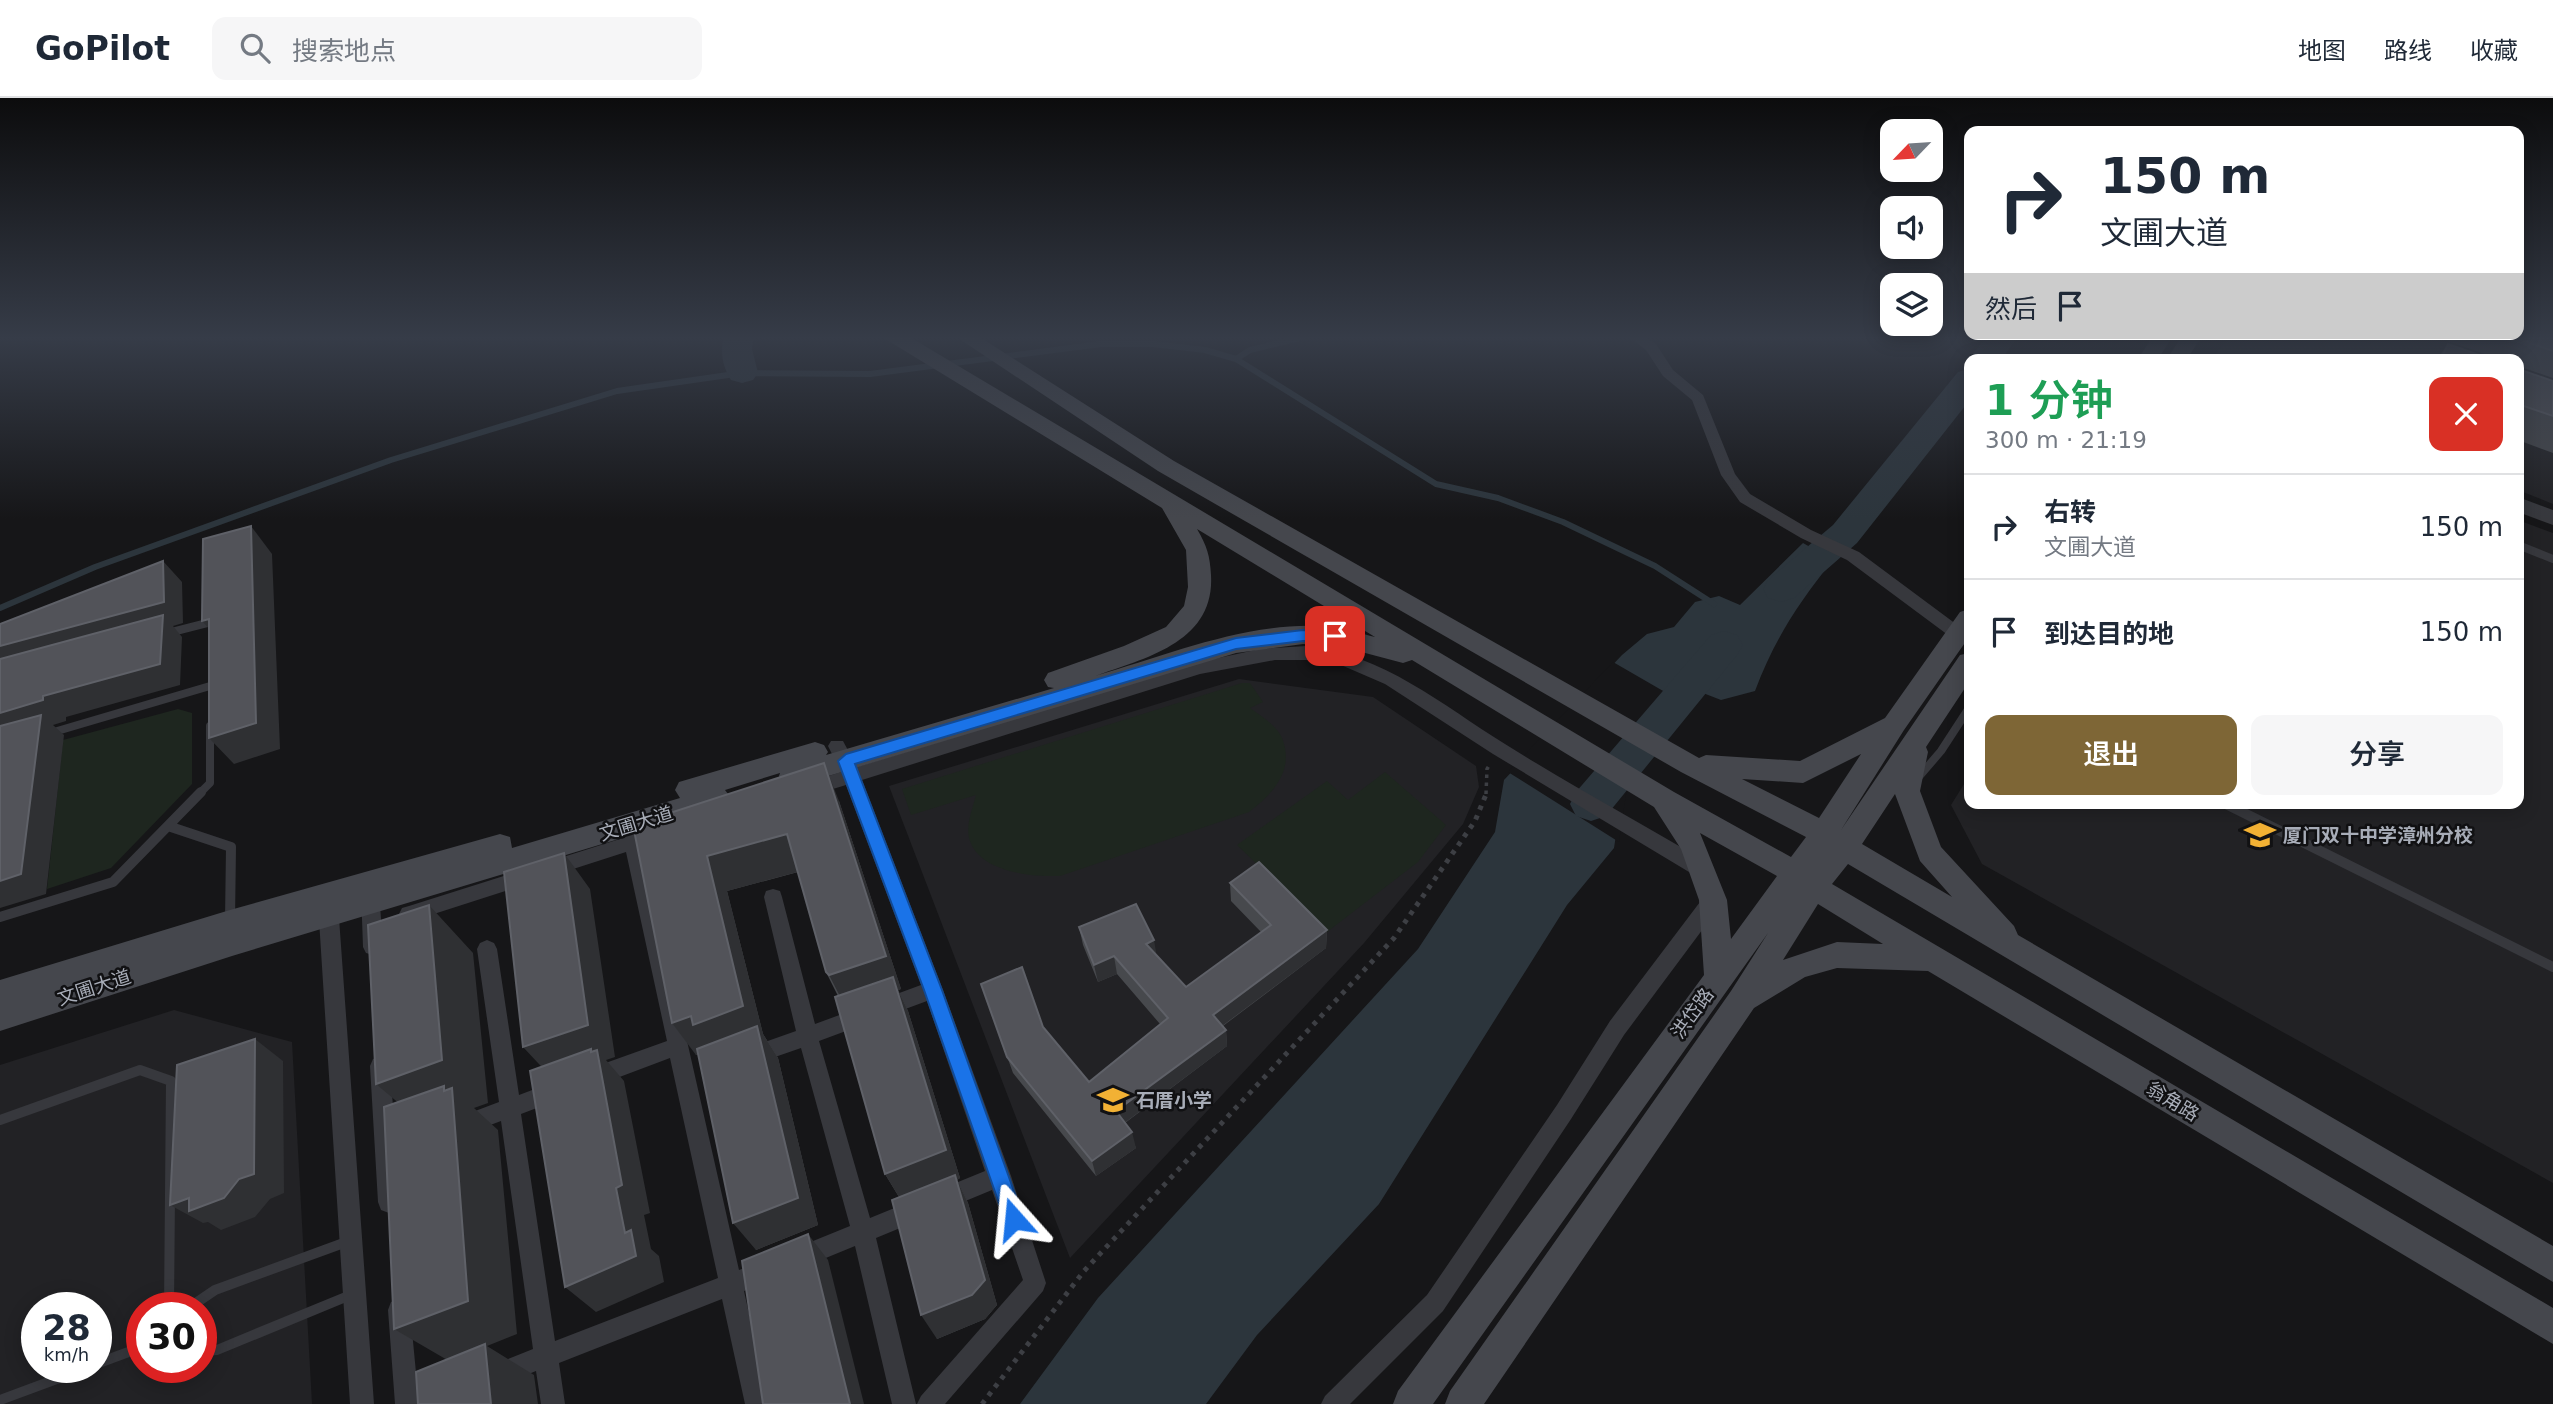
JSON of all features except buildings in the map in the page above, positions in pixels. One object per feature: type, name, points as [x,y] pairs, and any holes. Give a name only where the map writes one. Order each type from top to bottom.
[{"type":"main road","name":"翁角路","points":[[995,397],[1664,800],[1804,880],[2553,1326]]},
{"type":"main road","points":[[1060,397],[1166,466],[1690,765],[1834,841],[2022,955],[2553,1265]]},
{"type":"main road","name":"文圃大道","points":[[0,992],[230,922],[328,904],[379,910],[631,833],[845,761],[1036,687],[1133,653],[1175,633],[1196,609],[1200,587],[1198,550],[1169,502]]},
{"type":"main road","name":"文圃大道","points":[[379,910],[845,761],[1236,644],[1303,635],[1335,636],[1439,665]]},
{"type":"main road","points":[[1463,1404],[1742,1000],[1804,880],[1834,841],[1964,640]]},
{"type":"main road","points":[[1690,765],[1735,770],[1802,772],[1907,730]]},
{"type":"main road","points":[[1907,730],[1907,791],[1930,853],[2022,955]]},
{"type":"main road","points":[[1664,800],[1693,845],[1713,900],[1718,975]]},
{"type":"main road","name":"洪岱路","points":[[1411,1404],[1718,975],[1804,880]]},
{"type":"main road","name":"文圃大道","points":[[0,1017],[328,904]]},
{"type":"main road","points":[[1742,1000],[1797,967],[1837,956],[1932,958]]},
{"type":"street","points":[[1697,397],[1733,485],[1745,498],[1806,534],[1853,556],[1964,637]]},
{"type":"street","points":[[2524,506],[2553,518]]},
{"type":"street","points":[[788,796],[845,761],[1232,660],[1273,654],[1319,654],[1356,663],[1417,697],[1702,869]]},
{"type":"street","points":[[845,761],[933,990],[1000,1176],[1035,1283],[929,1404]]},
{"type":"street","points":[[723,815],[631,833],[757,1404]]},
{"type":"street","points":[[773,897],[807,1034],[863,1231],[904,1404]]},
{"type":"street","points":[[1334,1404],[1341,1393],[1435,1303],[1564,1112],[1617,1028],[1713,900]]},
{"type":"street","points":[[328,904],[362,1404]]},
{"type":"street","points":[[374,967],[379,910]]},
{"type":"street","points":[[486,949],[553,1404]]},
{"type":"street","points":[[734,1063],[933,990]]},
{"type":"street","points":[[447,1131],[678,1046]]},
{"type":"street","points":[[379,1047],[391,1224]]},
{"type":"street","points":[[686,1082],[710,1072]]},
{"type":"street","points":[[385,1154],[410,1145]]},
{"type":"street","points":[[473,1384],[731,1286],[1000,1176]]},
{"type":"street","points":[[397,1293],[407,1404]]},
{"type":"lane","points":[[2524,547],[2553,559]]},
{"type":"lane","points":[[211,610],[211,635]]},
{"type":"lane","points":[[158,636],[211,622]]},
{"type":"lane","points":[[210,673],[210,700]]},
{"type":"lane","points":[[39,736],[210,686]]},
{"type":"lane","points":[[0,917],[113,882],[210,783],[210,714]]},
{"type":"lane","points":[[1907,791],[1941,751],[1964,716]]},
{"type":"lane","points":[[2243,809],[2553,967]]},
{"type":"lane","points":[[168,826],[230,847],[230,922]]},
{"type":"lane","points":[[0,1120],[140,1070],[171,1081],[169,1292]]},
{"type":"lane","points":[[212,1292],[351,1240]]},
{"type":"lane","points":[[217,1350],[356,1293]]},
{"type":"lane","points":[[0,1400],[46,1383]]},
{"type":"path","points":[[982,1404],[1084,1271],[1394,938],[1475,821],[1488,789],[1487,769],[1510,755]]},
{"type":"shaded area","points":[[2524,397],[2553,397],[2553,504],[2524,492]]},
{"type":"shaded area","name":"厦门双十中学漳州分校","points":[[2524,522],[2553,533],[2553,1183],[1982,864],[1951,805],[1964,784],[1964,809],[2524,809]]},
{"type":"shaded area","points":[[1803,543],[1833,560],[1788,622],[1755,691],[1721,700],[1685,686],[1630,745],[1614,848],[1567,905],[1379,1204],[1257,1335],[1206,1404],[1020,1404],[1098,1298],[1418,949],[1495,832],[1504,780],[1622,655],[1647,634],[1674,627],[1695,602],[1719,596],[1740,605]]},
{"type":"shaded area","name":"石厝小学","points":[[1239,679],[1373,697],[1476,766],[1479,787],[1463,824],[1364,943],[1070,1258],[889,786]]},
{"type":"shaded area","points":[[1242,683],[1250,683],[1263,702],[1250,708],[1276,729],[1282,738],[1286,761],[1284,771],[1273,789],[1249,812],[1060,876],[1007,870],[983,858],[974,849],[968,832],[976,795],[911,815],[902,789]]},
{"type":"shaded area","points":[[178,709],[192,713],[192,784],[111,868],[47,889],[63,740]]},
{"type":"shaded area","points":[[1385,772],[1446,825],[1418,862],[1327,932],[1237,845],[1327,781],[1348,800]]},
{"type":"shaded area","points":[[174,1010],[292,1042],[312,1404],[0,1404],[0,1065]]},
{"type":"pier","points":[[1613,662],[1677,699],[1633,747],[1619,842],[1508,772]]},
{"type":"waterway","points":[[0,608],[95,567],[391,460],[598,397]]},
{"type":"waterway","points":[[1297,397],[1436,484],[1498,498],[1563,522],[1655,566],[1714,604]]},
{"type":"waterway","points":[[1781,589],[1845,534],[1955,397]]},
{"type":"waterway","points":[[1591,804],[1724,645]]},
{"type":"place","name":"厦门双十中学漳州分校","points":[[2260,835]]},
{"type":"place","name":"石厝小学","points":[[1113,1100]]},
{"type":"route","points":[[1014,1219],[933,990],[846,761],[1236,644],[1303,635],[1335,636]]}]
